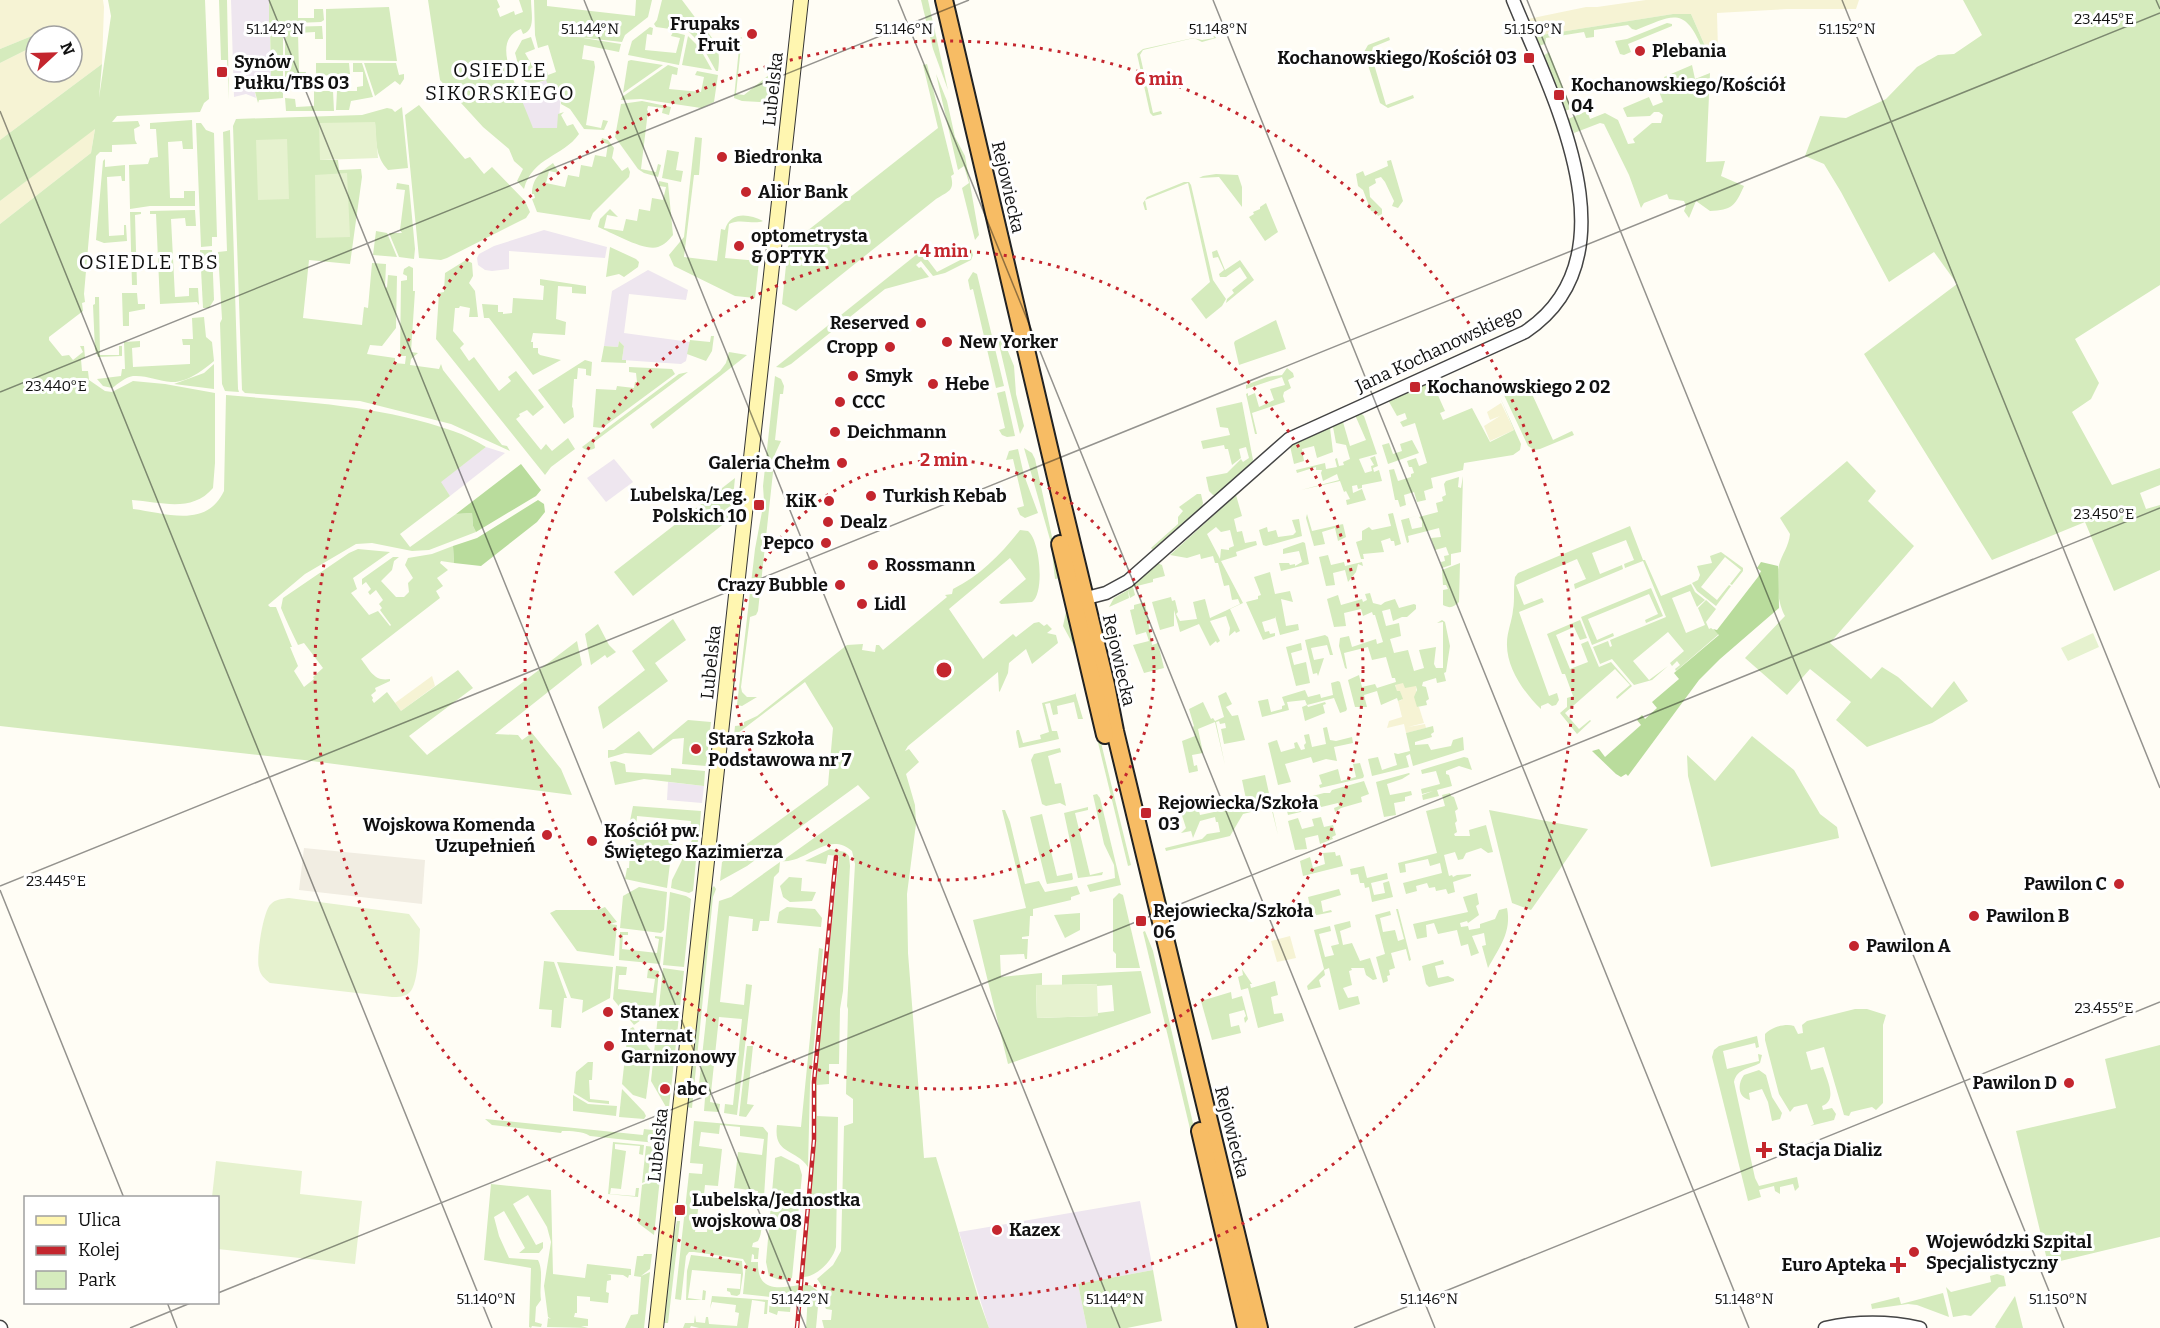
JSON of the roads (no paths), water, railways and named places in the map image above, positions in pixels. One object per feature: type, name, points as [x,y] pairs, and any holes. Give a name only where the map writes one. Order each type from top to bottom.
[{"type":"highway","name":"Rejowiecka","points":[[933,0],[1258,1328]]},
{"type":"highway","name":"Rejowiecka","points":[[944,0],[1246,1328]]},
{"type":"main road","name":"Lubelska","points":[[656,1328],[801,0]]},
{"type":"street","name":"Jana Kochanowskiego","points":[[1079,600],[1106,593],[1128,581],[1289,439],[1525,332],[1544,317],[1558,301],[1570,280],[1580,238],[1579,193],[1569,140],[1513,0]]},
{"type":"street","points":[[1825,1328],[1864,1322],[1902,1324],[1920,1328]]},
{"type":"railway","points":[[797,1328],[814,1140],[814,1082],[836,857]]},
{"type":"place","name":"Frupaks Fruit","points":[[752,34]]},
{"type":"place","name":"Plebania","points":[[1640,51]]},
{"type":"place","name":"Kochanowskiego/Kościół 03","points":[[1529,58]]},
{"type":"place","name":"Synów Pułku/TBS 03","points":[[222,72]]},
{"type":"place","name":"Kochanowskiego/Kościół 04","points":[[1559,95]]},
{"type":"place","name":"Biedronka","points":[[722,157]]},
{"type":"place","name":"Alior Bank","points":[[746,192]]},
{"type":"place","name":"optometrysta & OPTYK","points":[[739,246]]},
{"type":"place","name":"Reserved","points":[[921,323]]},
{"type":"place","name":"New Yorker","points":[[947,342]]},
{"type":"place","name":"Cropp","points":[[890,347]]},
{"type":"place","name":"Smyk","points":[[853,376]]},
{"type":"place","name":"Hebe","points":[[933,384]]},
{"type":"place","name":"Kochanowskiego 2 02","points":[[1415,387]]},
{"type":"place","name":"CCC","points":[[840,402]]},
{"type":"place","name":"Deichmann","points":[[835,432]]},
{"type":"place","name":"Galeria Chełm","points":[[842,463]]},
{"type":"place","name":"Turkish Kebab","points":[[871,496]]},
{"type":"place","name":"KiK","points":[[829,501]]},
{"type":"place","name":"Lubelska/Leg. Polskich 10","points":[[759,505]]},
{"type":"place","name":"Dealz","points":[[828,522]]},
{"type":"place","name":"Pepco","points":[[826,543]]},
{"type":"place","name":"Rossmann","points":[[873,565]]},
{"type":"place","name":"Crazy Bubble","points":[[840,585]]},
{"type":"place","name":"Lidl","points":[[862,604]]},
{"type":"place","name":"Stara Szkoła Podstawowa nr 7","points":[[696,749]]},
{"type":"place","name":"Rejowiecka/Szkoła 03","points":[[1146,813]]},
{"type":"place","name":"Wojskowa Komenda Uzupełnień","points":[[547,835]]},
{"type":"place","name":"Kościół pw. Świętego Kazimierza","points":[[592,841]]},
{"type":"place","name":"Pawilon C","points":[[2119,884]]},
{"type":"place","name":"Pawilon B","points":[[1974,916]]},
{"type":"place","name":"Rejowiecka/Szkoła 06","points":[[1141,921]]},
{"type":"place","name":"Pawilon A","points":[[1854,946]]},
{"type":"place","name":"Stanex","points":[[608,1012]]},
{"type":"place","name":"Internat Garnizonowy","points":[[609,1046]]},
{"type":"place","name":"Pawilon D","points":[[2069,1083]]},
{"type":"place","name":"abc","points":[[665,1089]]},
{"type":"place","name":"Stacja Dializ","points":[[1764,1150]]},
{"type":"place","name":"Lubelska/Jednostka wojskowa 08","points":[[680,1210]]},
{"type":"place","name":"Kazex","points":[[997,1230]]},
{"type":"place","name":"Wojewódzki Szpital Specjalistyczny","points":[[1914,1252]]},
{"type":"place","name":"Euro Apteka","points":[[1898,1265]]},
{"type":"district","name":"OSIEDLE SIKORSKIEGO","points":[[500,82]]},
{"type":"district","name":"OSIEDLE TBS","points":[[149,262]]}]
